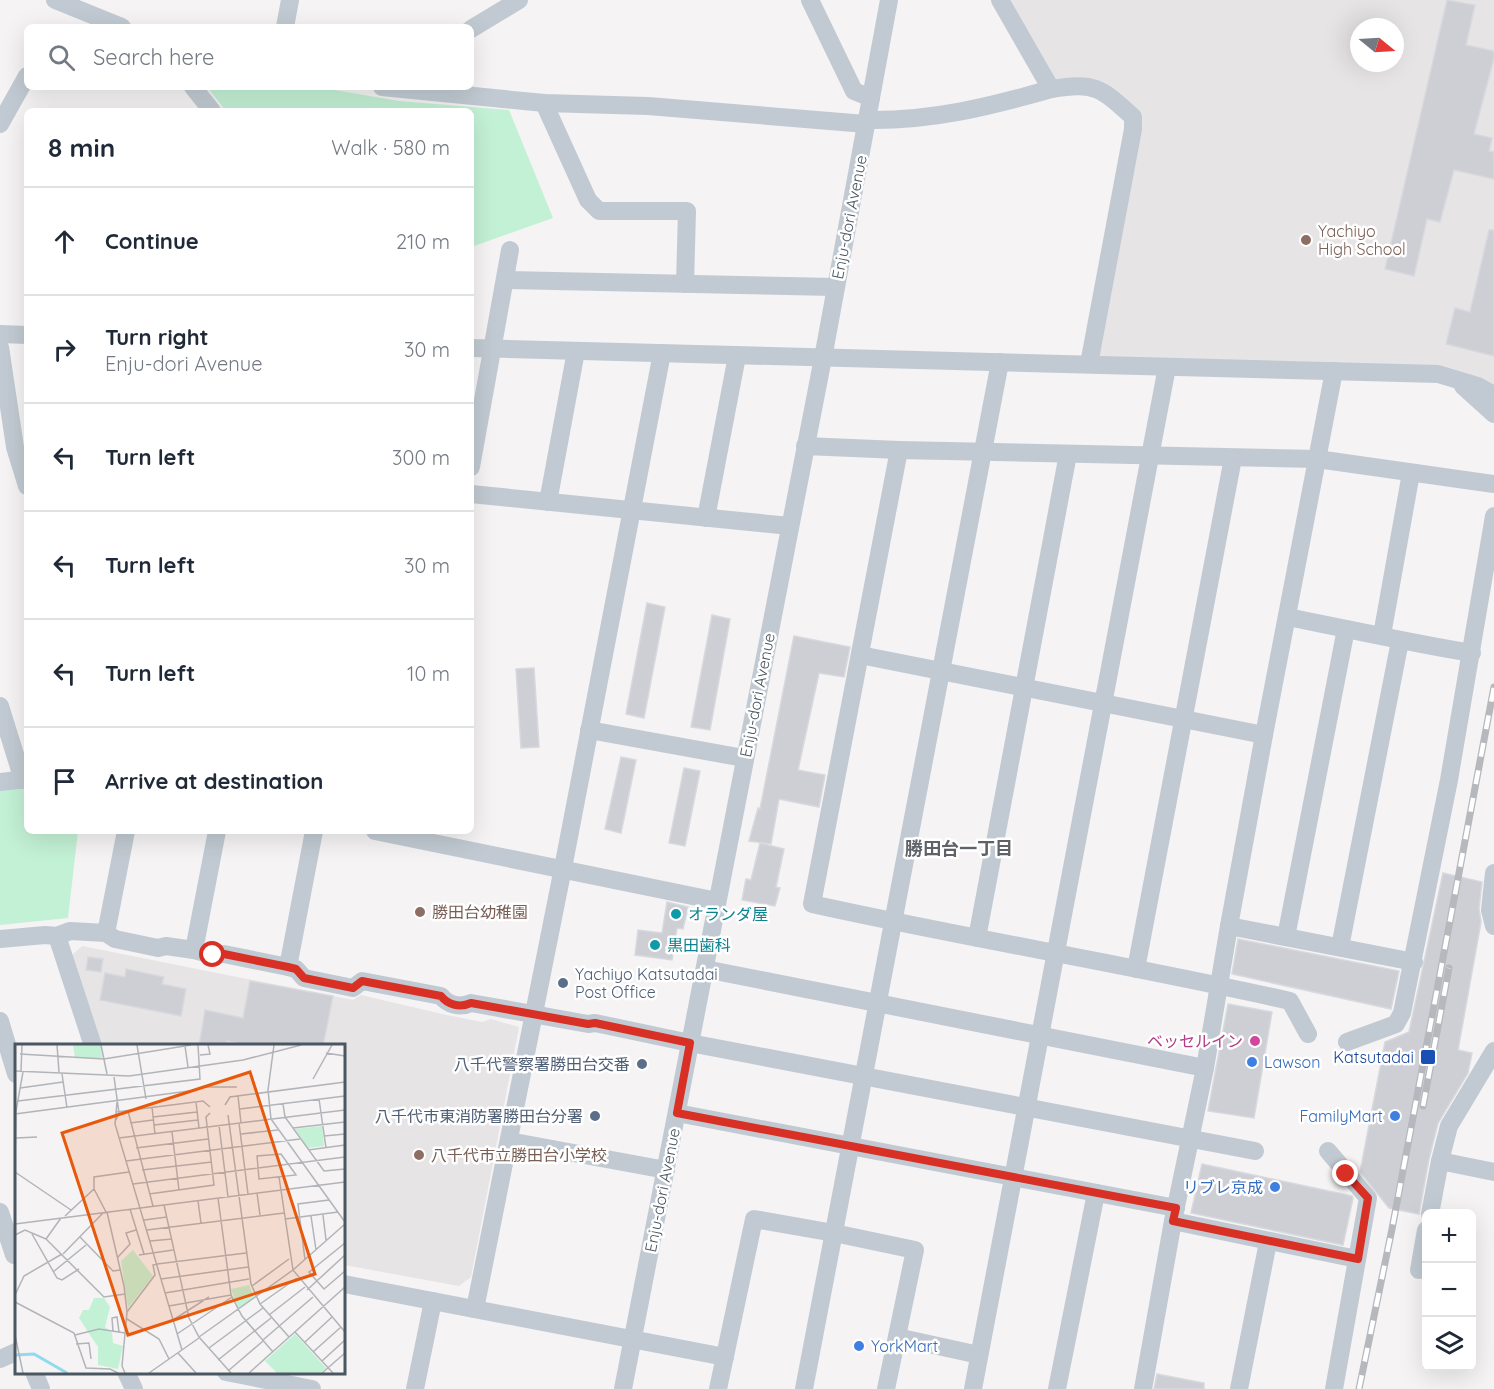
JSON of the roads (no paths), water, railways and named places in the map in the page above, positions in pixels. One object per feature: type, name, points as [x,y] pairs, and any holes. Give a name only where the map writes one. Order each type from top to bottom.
[{"type":"street","points":[[55,0],[112,24]]},
{"type":"street","points":[[286,24],[290,0]]},
{"type":"street","points":[[474,27],[519,0]]},
{"type":"street","points":[[810,0],[854,92],[871,98]]},
{"type":"street","name":"Enju-dori Avenue","points":[[623,1389],[823,358],[889,0]]},
{"type":"street","points":[[1000,0],[1050,89]]},
{"type":"street","points":[[0,124],[24,81]]},
{"type":"street","points":[[449,90],[544,103],[648,106],[866,122],[971,110],[1050,89],[1087,85],[1101,91],[1133,117],[1133,129],[1089,364]]},
{"type":"street","points":[[195,90],[210,108]]},
{"type":"street","points":[[544,103],[588,200],[599,211],[687,211],[685,284]]},
{"type":"street","points":[[474,450],[510,250]]},
{"type":"street","points":[[505,280],[836,287]]},
{"type":"street","points":[[0,334],[24,335]]},
{"type":"street","points":[[0,347],[14,448],[24,477]]},
{"type":"street","points":[[474,348],[1438,374],[1478,386],[1494,395]]},
{"type":"street","points":[[548,502],[576,351]]},
{"type":"street","points":[[475,1309],[662,353]]},
{"type":"street","points":[[706,518],[736,356]]},
{"type":"street","points":[[804,1389],[1000,362]]},
{"type":"street","points":[[973,1389],[1167,367]]},
{"type":"street","points":[[1143,1389],[1334,371]]},
{"type":"street","points":[[1455,379],[1494,414]]},
{"type":"street","points":[[805,446],[1317,459],[1494,484]]},
{"type":"street","points":[[899,450],[812,904],[1290,1000],[1308,1034]]},
{"type":"street","points":[[977,938],[1068,454]]},
{"type":"street","points":[[1136,969],[1233,458]]},
{"type":"street","points":[[1382,635],[1411,473]]},
{"type":"street","points":[[474,494],[790,526]]},
{"type":"street","points":[[1347,1042],[1396,1024],[1402,1012],[1414,962],[1472,654],[1494,516]]},
{"type":"street","points":[[1287,617],[1472,654]]},
{"type":"street","points":[[1286,937],[1346,629]]},
{"type":"street","points":[[1340,947],[1400,641]]},
{"type":"street","points":[[860,655],[1264,735]]},
{"type":"street","points":[[0,706],[24,776]]},
{"type":"street","points":[[589,730],[744,758]]},
{"type":"street","points":[[0,782],[24,779]]},
{"type":"street","points":[[106,933],[125,834]]},
{"type":"street","points":[[194,950],[217,834]]},
{"type":"street","points":[[288,967],[313,834]]},
{"type":"street","points":[[390,834],[717,901]]},
{"type":"street","points":[[1494,873],[1490,910],[1494,926]]},
{"type":"street","points":[[1229,926],[1414,962]]},
{"type":"street","points":[[0,939],[57,936],[70,931],[106,933],[116,939],[158,948],[166,946],[213,955],[224,954],[288,967],[296,969],[304,978],[353,988],[362,981],[441,996],[446,1002],[464,1006],[471,1003],[588,1024],[595,1023],[1255,1151]]},
{"type":"street","points":[[57,936],[92,1044]]},
{"type":"street","points":[[705,969],[1205,1068]]},
{"type":"street","points":[[0,1021],[15,1071]]},
{"type":"street","points":[[1431,1209],[1449,1126],[1494,1051]]},
{"type":"street","points":[[677,1113],[1096,1193],[1268,1242],[1358,1259]]},
{"type":"street","points":[[509,1141],[666,1170]]},
{"type":"street","points":[[1328,1151],[1368,1198],[1334,1389]]},
{"type":"street","points":[[1440,1161],[1494,1172]]},
{"type":"street","points":[[1058,1389],[1096,1193]]},
{"type":"street","points":[[0,1212],[10,1257]]},
{"type":"street","points":[[718,1389],[754,1219],[915,1250],[886,1389]]},
{"type":"street","points":[[1239,1389],[1268,1242]]},
{"type":"street","points":[[1419,1270],[1422,1253]]},
{"type":"street","points":[[345,1284],[725,1357]]},
{"type":"street","points":[[415,1389],[433,1301]]},
{"type":"street","points":[[897,1337],[979,1355]]},
{"type":"street","points":[[0,1359],[15,1352]]},
{"type":"street","points":[[35,1374],[41,1389]]},
{"type":"street","points":[[127,1374],[134,1389]]},
{"type":"street","points":[[236,1374],[312,1389]]},
{"type":"railway","points":[[1359,1389],[1392,1229],[1494,687]]},
{"type":"railway","points":[[1423,1106],[1449,968]]},
{"type":"place","name":"Yachiyo High School","points":[[1306,240]]},
{"type":"place","name":"勝田台幼稚園","points":[[420,912]]},
{"type":"place","name":"オランダ屋","points":[[676,914]]},
{"type":"place","name":"黒田歯科","points":[[655,945]]},
{"type":"place","name":"Yachiyo Katsutadai Post Office","points":[[563,983]]},
{"type":"place","name":"ベッセルイン","points":[[1255,1041]]},
{"type":"place","name":"Katsutadai","points":[[1428,1057]]},
{"type":"place","name":"Lawson","points":[[1252,1062]]},
{"type":"place","name":"八千代警察署勝田台交番","points":[[642,1064]]},
{"type":"place","name":"八千代市東消防署勝田台分署","points":[[595,1116]]},
{"type":"place","name":"FamilyMart","points":[[1395,1116]]},
{"type":"place","name":"八千代市立勝田台小学校","points":[[419,1155]]},
{"type":"place","name":"リブレ京成","points":[[1275,1187]]},
{"type":"place","name":"YorkMart","points":[[859,1346]]},
{"type":"district","name":"勝田台一丁目","points":[[959,849]]}]
